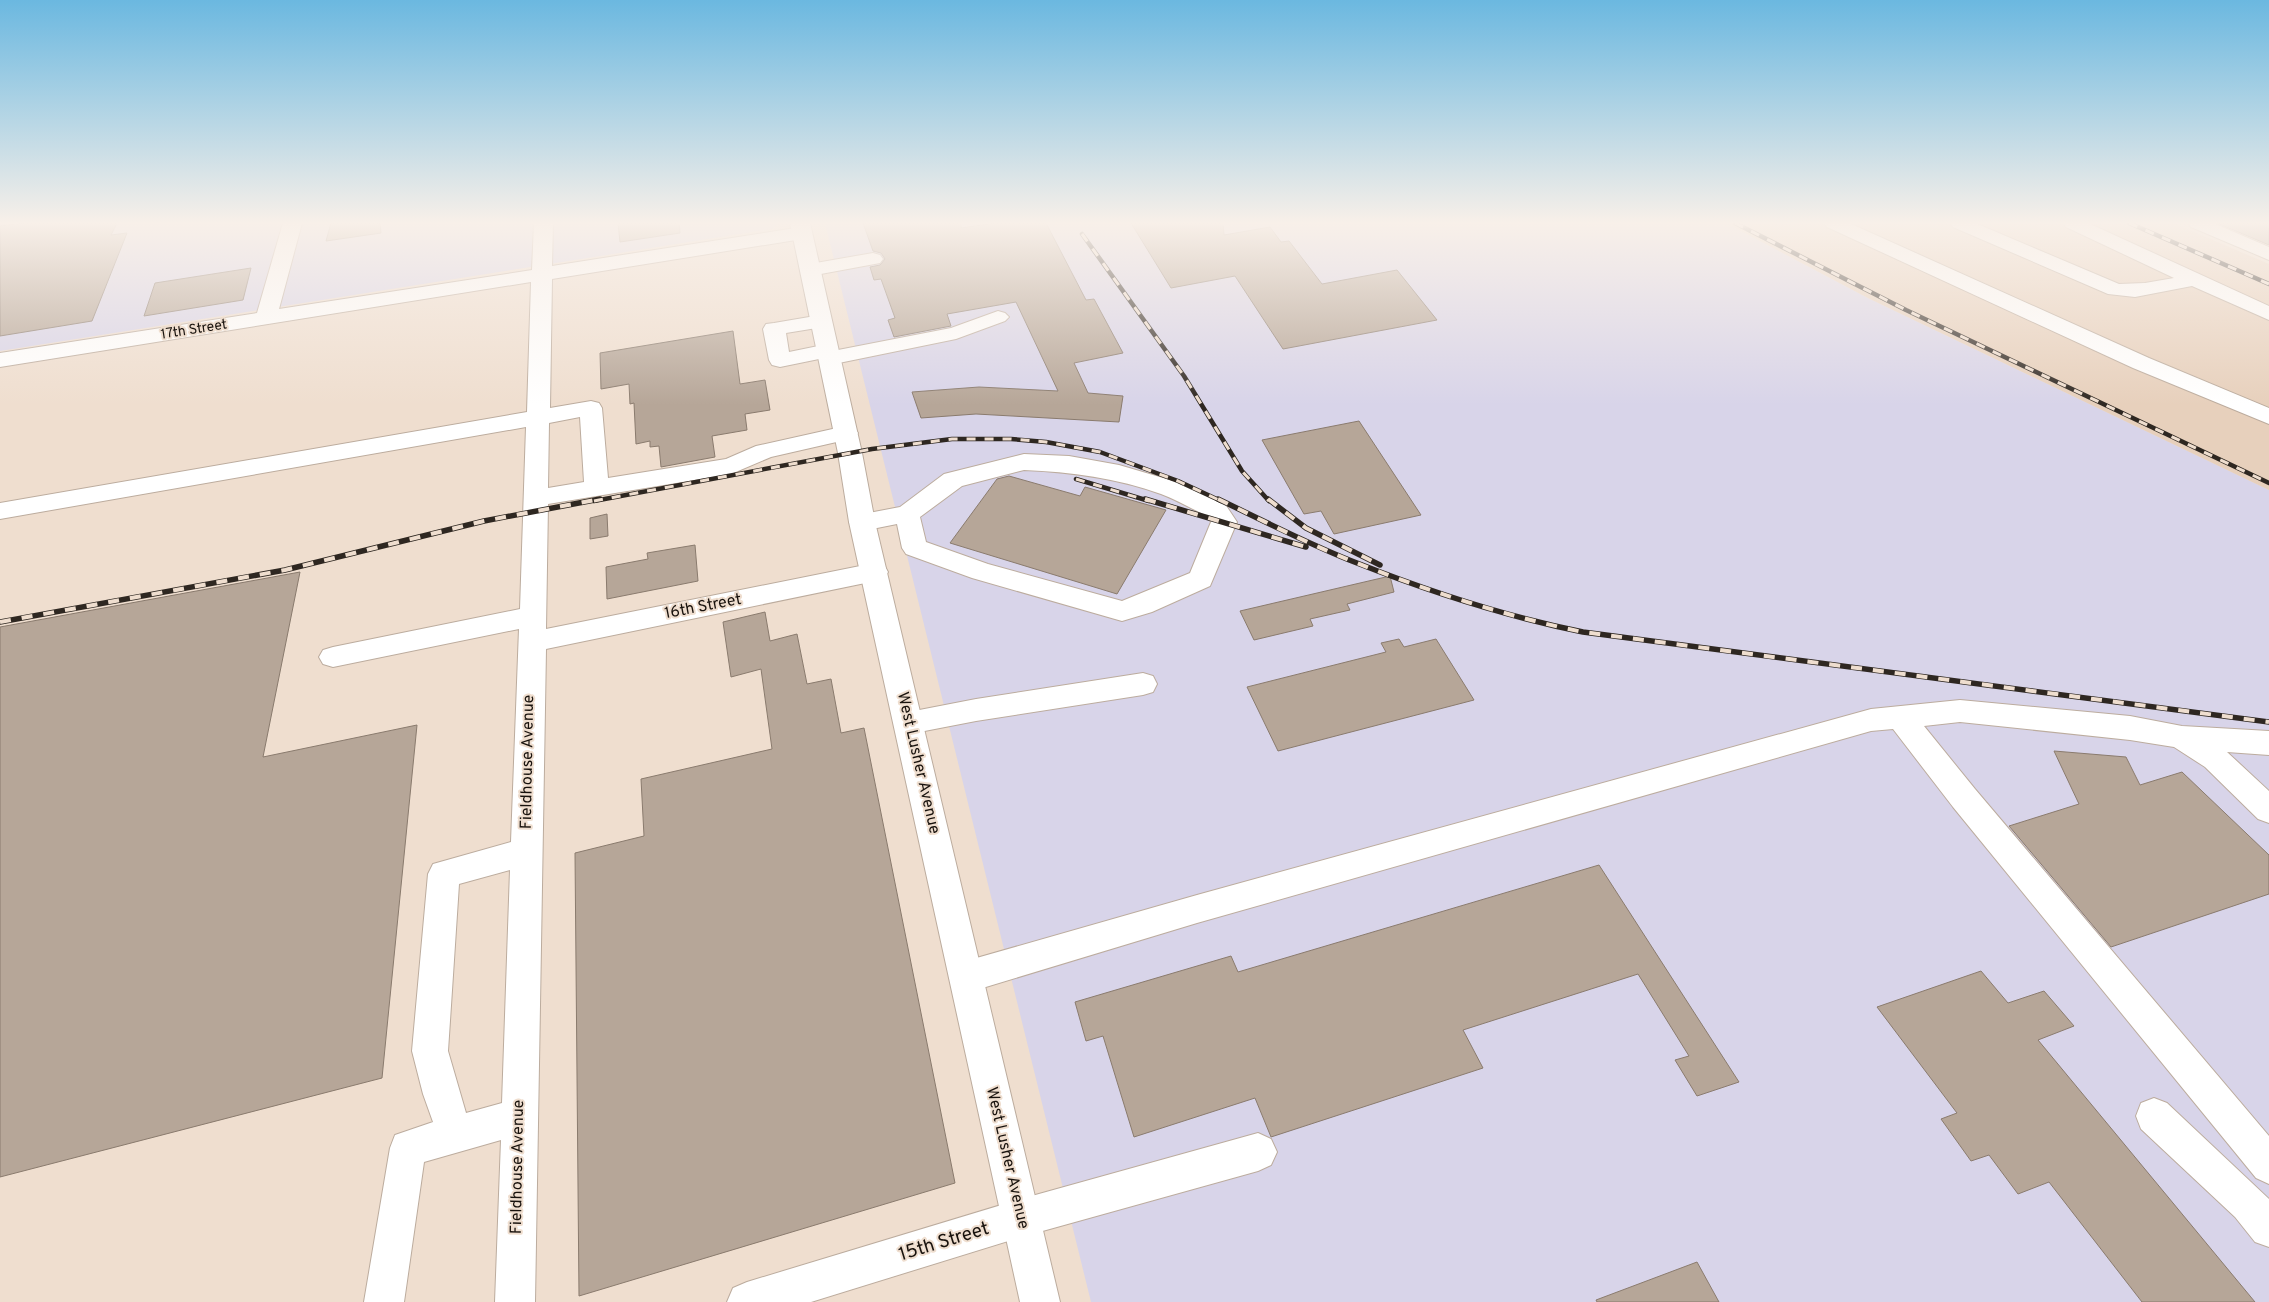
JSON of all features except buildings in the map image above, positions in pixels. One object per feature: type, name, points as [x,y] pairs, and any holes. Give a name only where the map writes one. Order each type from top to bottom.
[{"type":"street","points":[[266,318],[275,284]]},
{"type":"street","name":"17th Street","points":[[0,360],[481,284]]},
{"type":"street","name":"Fieldhouse Avenue","points":[[515,1302],[531,629],[542,284]]},
{"type":"street","name":"West Lusher Avenue","points":[[813,284],[846,433],[862,522],[875,572],[1040,1302]]},
{"type":"street","points":[[1967,284],[2141,363],[2269,417]]},
{"type":"street","points":[[2100,284],[2115,290],[2130,292],[2173,284]]},
{"type":"street","points":[[2205,284],[2269,314]]},
{"type":"street","points":[[821,321],[774,329],[780,360],[829,355],[956,333],[998,317]]},
{"type":"street","points":[[0,511],[591,408],[597,488]]},
{"type":"street","points":[[535,498],[731,466],[764,451],[846,433]]},
{"type":"street","points":[[862,522],[907,514],[953,480],[1024,462],[1069,464],[1119,473],[1172,489],[1216,510],[1224,522],[1201,579],[1142,605],[1122,611],[990,574],[915,548],[907,514]]},
{"type":"street","name":"16th Street","points":[[333,657],[531,629],[875,572]]},
{"type":"street","points":[[909,724],[976,710],[1143,684]]},
{"type":"street","points":[[966,977],[1196,909],[1871,720],[1960,711],[2130,728],[2181,737],[2269,743]]},
{"type":"street","points":[[1900,717],[1964,798],[2269,1164]]},
{"type":"street","points":[[2181,737],[2215,759],[2269,810]]},
{"type":"street","points":[[456,1135],[441,1094],[430,1051],[444,874],[526,852]]},
{"type":"street","points":[[384,1302],[408,1148],[520,1116]]},
{"type":"street","points":[[2154,1116],[2248,1204],[2269,1228]]},
{"type":"street","name":"15th Street","points":[[747,1302],[788,1296],[1021,1218],[1258,1152]]},
{"type":"shaded area","points":[[0,284],[425,284],[0,351]]},
{"type":"shaded area","points":[[840,284],[1841,284],[2269,490],[2269,1302],[1091,1302]]},
{"type":"shaded area","points":[[1841,284],[2269,284],[2269,490]]},
{"type":"railway","points":[[1118,284],[1184,376],[1242,471],[1269,501]]},
{"type":"railway","points":[[1854,284],[2269,483]]},
{"type":"railway","points":[[594,501],[872,449],[952,439],[1011,439],[1046,442],[1100,452],[1178,481],[1221,501]]},
{"type":"railway","points":[[1076,479],[1149,501]]},
{"type":"railway","points":[[0,622],[285,570],[484,521],[600,499]]},
{"type":"railway","points":[[1145,499],[1306,547]]},
{"type":"railway","points":[[1218,499],[1287,533],[1357,563],[1497,611],[1583,632],[2269,722]]},
{"type":"railway","points":[[1268,499],[1306,528],[1380,565]]}]
